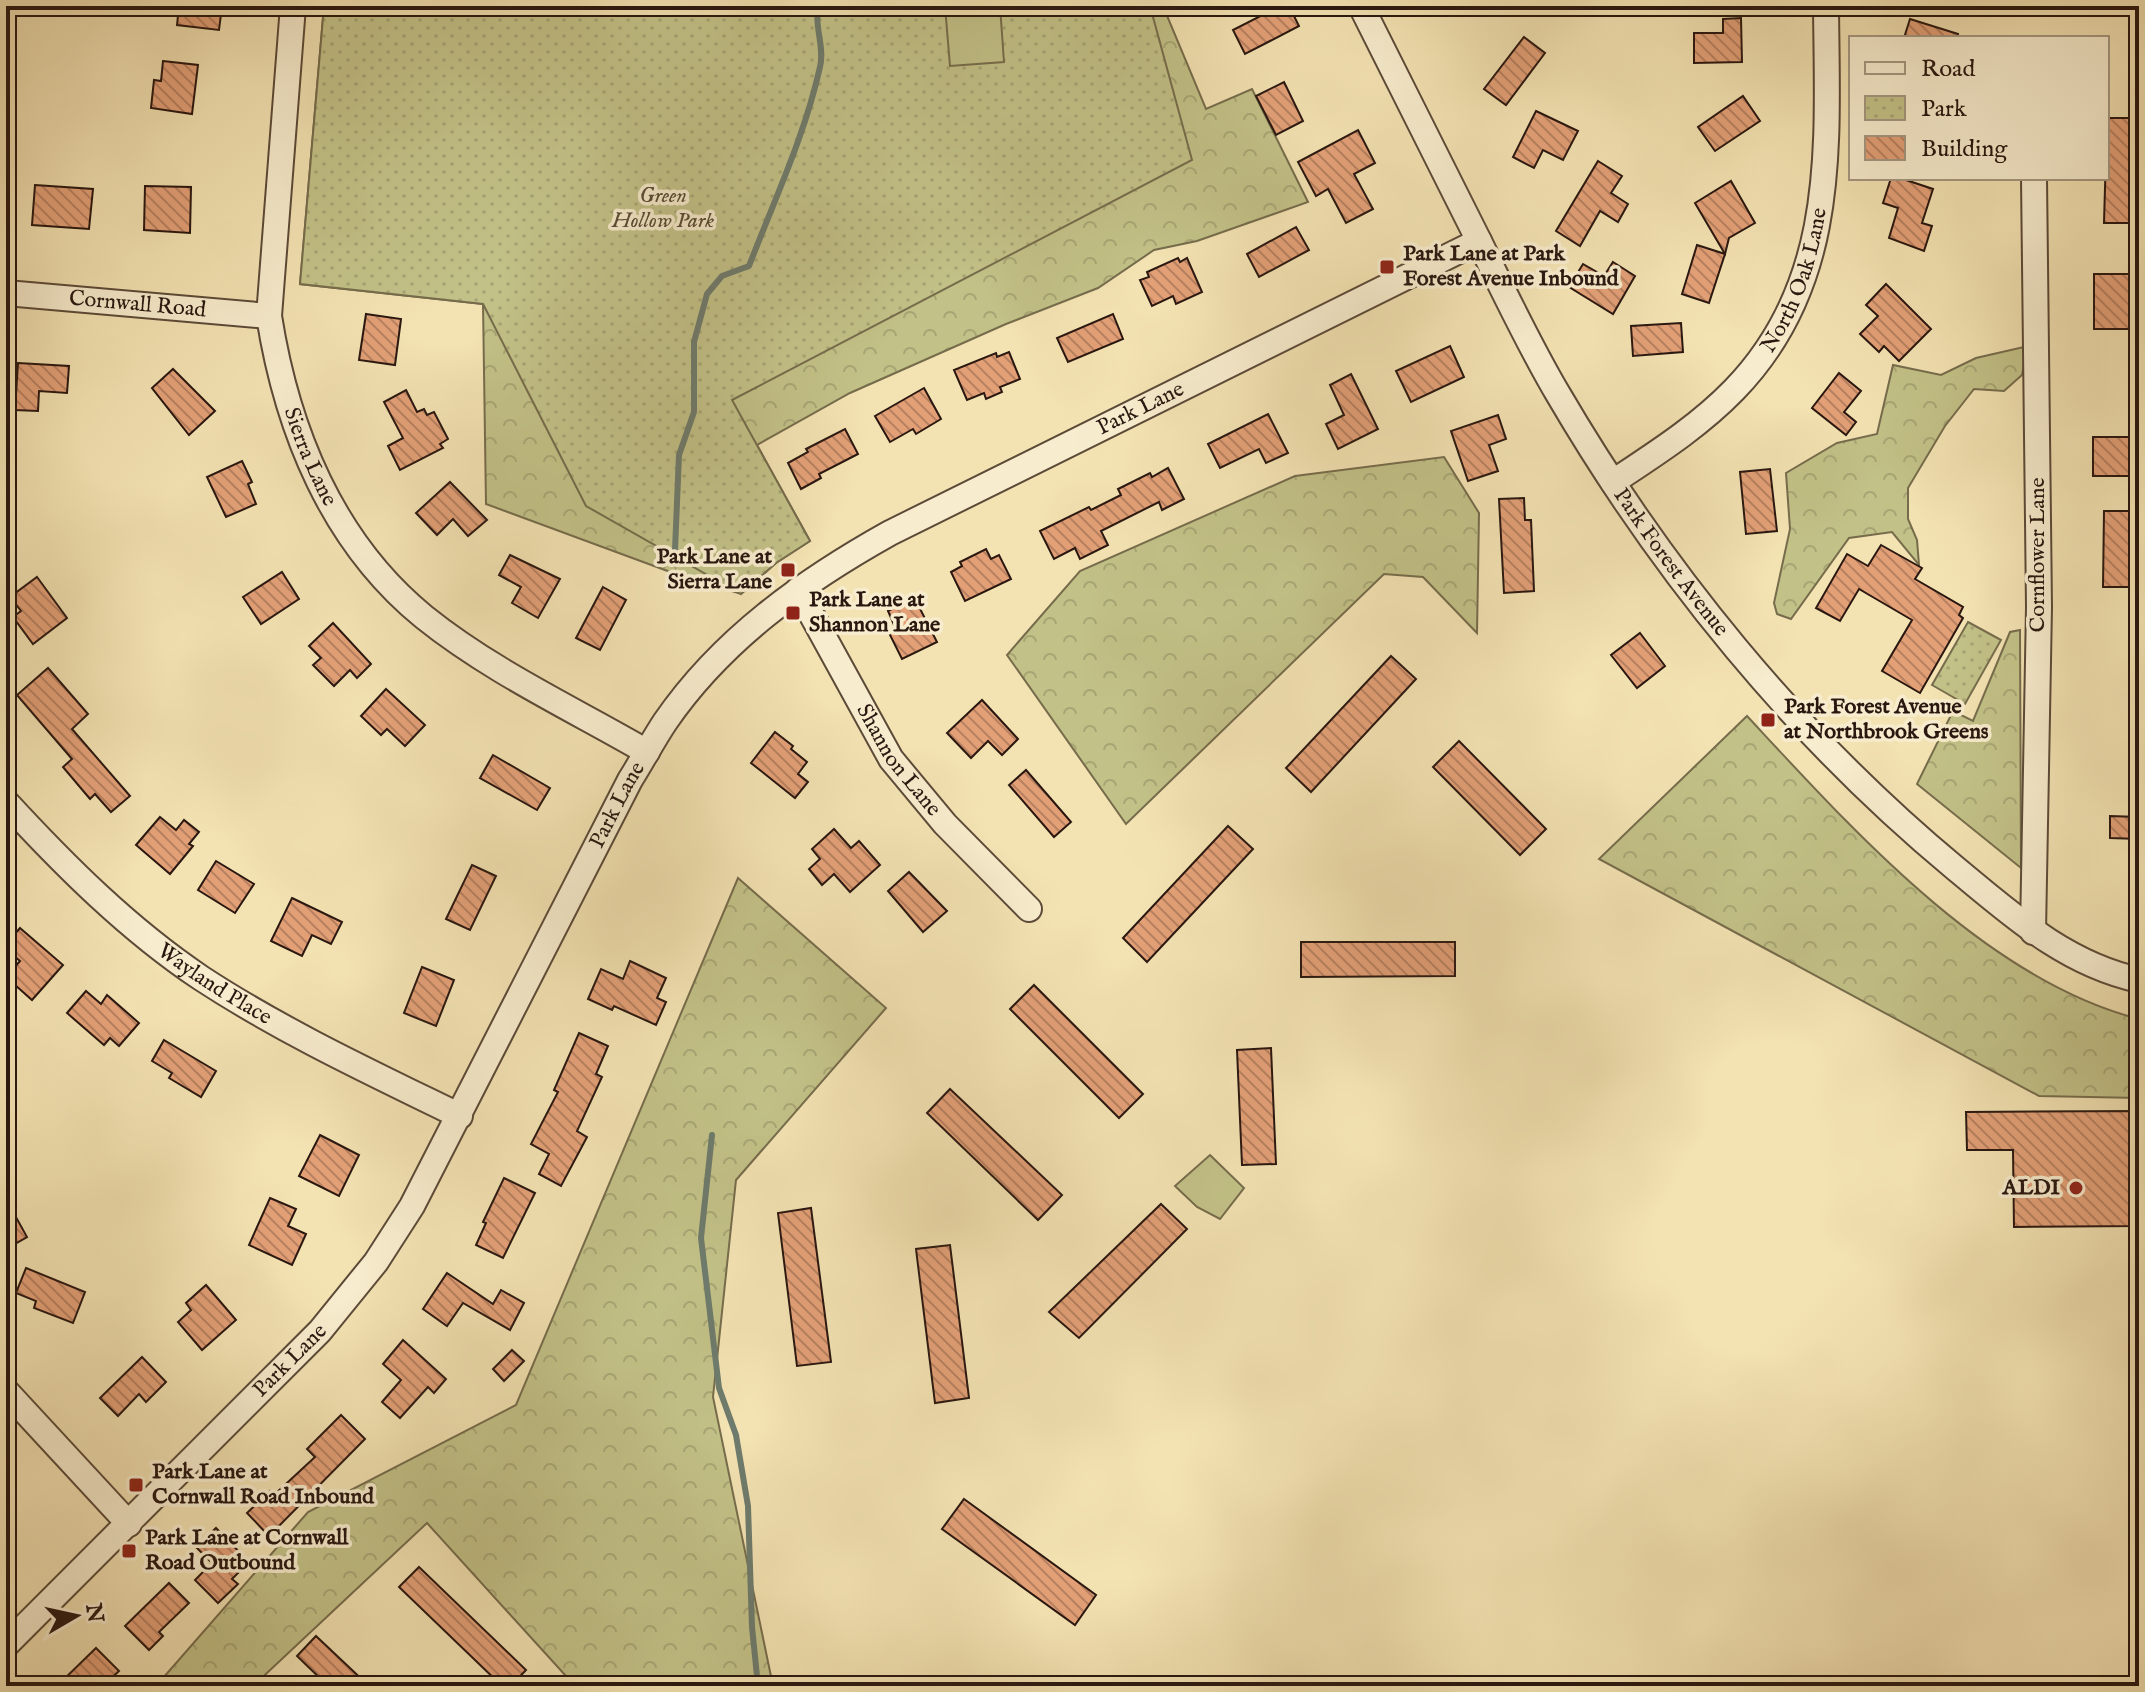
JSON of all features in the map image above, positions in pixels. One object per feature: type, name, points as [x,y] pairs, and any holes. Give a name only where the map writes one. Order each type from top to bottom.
[{"type":"street","name":"Sierra Lane","points":[[293,6],[269,316],[276,363],[295,429],[316,478],[341,524],[369,562],[422,615],[471,651],[647,752]]},
{"type":"street","name":"Park Forest Avenue","points":[[1361,6],[1552,383],[1613,482],[1671,565],[1727,637],[1823,746],[1899,821],[2033,932],[2078,959],[2116,975],[2139,980]]},
{"type":"street","name":"North Oak Lane","points":[[1613,482],[1685,435],[1734,390],[1766,351],[1796,297],[1812,254],[1825,179],[1826,6]]},
{"type":"street","name":"Cornflower Lane","points":[[2033,932],[2039,607],[2034,180]]},
{"type":"street","name":"Park Lane","points":[[6,1645],[320,1331],[367,1273],[412,1206],[630,780],[666,721],[700,678],[750,627],[830,567],[890,533],[1479,241]]},
{"type":"street","name":"Cornwall Road","points":[[6,293],[269,316]]},
{"type":"street","name":"Shannon Lane","points":[[798,590],[891,759],[945,824],[1029,909]]},
{"type":"street","name":"Wayland Place","points":[[6,802],[69,870],[168,954],[202,978],[307,1040],[460,1116]]},
{"type":"street","points":[[6,1391],[129,1524]]},
{"type":"green space","name":"Green Hollow Park","points":[[324,6],[1163,6],[1206,109],[1252,89],[1308,202],[1197,241],[1154,250],[1098,288],[1006,324],[850,393],[757,445],[810,541],[776,563],[741,594],[673,573],[486,504],[483,304],[300,284]]},
{"type":"green space","name":"Green Hollow Park","points":[[324,6],[1150,6],[1192,160],[732,400],[810,541],[776,563],[741,594],[586,506],[483,304],[300,284]]},
{"type":"green space","points":[[945,6],[1000,6],[1004,62],[950,66]]},
{"type":"green space","points":[[2028,346],[2022,375],[2004,391],[1974,389],[1945,426],[1908,488],[1908,519],[1917,540],[1919,565],[1892,532],[1849,538],[1791,619],[1777,614],[1774,603],[1790,529],[1786,473],[1837,443],[1877,434],[1893,365],[1941,375],[1976,358]]},
{"type":"green space","points":[[1444,457],[1479,513],[1477,633],[1423,577],[1384,574],[1126,824],[1007,655],[1080,571],[1295,476]]},
{"type":"green space","points":[[1968,622],[2001,640],[1965,704],[1932,685]]},
{"type":"green space","points":[[2020,630],[2021,868],[1917,784],[1953,711],[1973,721],[2010,632]]},
{"type":"green space","points":[[1747,716],[1877,851],[1975,936],[2028,971],[2083,999],[2139,1019],[2139,1098],[2039,1096],[1599,859]]},
{"type":"green space","points":[[738,878],[886,1008],[736,1180],[713,1397],[773,1686],[575,1686],[427,1523],[253,1686],[156,1686],[308,1512],[516,1405]]},
{"type":"green space","points":[[1210,1155],[1244,1188],[1220,1219],[1197,1207],[1175,1186]]},
{"type":"building","points":[[179,6],[222,6],[219,30],[177,25]]},
{"type":"building","points":[[1280,6],[1289,6],[1299,26],[1245,54],[1233,30]]},
{"type":"building","points":[[1741,18],[1742,62],[1694,63],[1694,33],[1723,33],[1723,19]]},
{"type":"building","points":[[1910,19],[1958,34],[1958,36],[1905,36]]},
{"type":"building","points":[[1524,37],[1545,53],[1506,105],[1484,89]]},
{"type":"building","points":[[163,61],[198,65],[192,114],[151,108],[154,80],[161,81]]},
{"type":"building","points":[[1284,82],[1303,121],[1276,135],[1256,96]]},
{"type":"building","points":[[1743,96],[1760,121],[1715,151],[1698,127]]},
{"type":"building","points":[[1536,111],[1578,131],[1563,160],[1543,150],[1534,168],[1513,157]]},
{"type":"building","points":[[2109,118],[2139,118],[2139,223],[2104,223],[2105,180],[2109,180]]},
{"type":"building","points":[[1358,130],[1375,163],[1354,174],[1373,209],[1346,223],[1328,189],[1316,196],[1298,162]]},
{"type":"building","points":[[1598,161],[1622,176],[1611,193],[1628,204],[1618,222],[1600,211],[1580,246],[1556,231]]},
{"type":"building","points":[[1890,180],[1906,180],[1933,189],[1922,223],[1932,226],[1924,251],[1889,238],[1898,208],[1883,203]]},
{"type":"building","points":[[1731,181],[1755,223],[1729,238],[1725,254],[1695,203]]},
{"type":"building","points":[[35,185],[93,189],[89,229],[32,225]]},
{"type":"building","points":[[145,186],[191,187],[190,233],[144,230]]},
{"type":"building","points":[[1296,227],[1309,250],[1259,277],[1247,254]]},
{"type":"building","points":[[1697,245],[1725,254],[1709,303],[1682,294]]},
{"type":"building","points":[[1178,258],[1180,262],[1187,258],[1202,292],[1176,304],[1173,296],[1152,306],[1140,280],[1149,277],[1147,272]]},
{"type":"building","points":[[1613,262],[1635,276],[1613,314],[1569,287],[1583,264],[1604,276]]},
{"type":"building","points":[[2094,274],[2139,274],[2139,329],[2094,329]]},
{"type":"building","points":[[1886,284],[1931,329],[1899,361],[1884,346],[1879,352],[1860,334],[1878,316],[1866,305]]},
{"type":"building","points":[[366,314],[401,319],[395,365],[359,360]]},
{"type":"building","points":[[1113,314],[1123,339],[1068,362],[1057,338]]},
{"type":"building","points":[[1681,323],[1683,352],[1633,356],[1631,326]]},
{"type":"building","points":[[1450,346],[1464,377],[1411,402],[1396,371]]},
{"type":"building","points":[[1009,352],[1020,379],[1000,387],[1002,392],[986,399],[984,393],[967,400],[954,370],[996,353],[997,357]]},
{"type":"building","points":[[18,363],[69,366],[67,393],[39,391],[38,411],[15,410]]},
{"type":"building","points":[[173,369],[215,411],[189,435],[152,388]]},
{"type":"building","points":[[1839,373],[1861,391],[1844,412],[1856,422],[1846,435],[1812,408]]},
{"type":"building","points":[[1351,374],[1378,429],[1338,449],[1326,424],[1344,415],[1330,385]]},
{"type":"building","points":[[924,388],[941,419],[916,434],[913,429],[890,442],[875,416]]},
{"type":"building","points":[[406,390],[417,412],[424,409],[427,415],[434,412],[448,439],[440,444],[443,448],[400,470],[388,446],[403,438],[384,402]]},
{"type":"building","points":[[1268,414],[1288,453],[1266,463],[1259,449],[1220,468],[1208,444]]},
{"type":"building","points":[[1498,415],[1506,439],[1489,445],[1498,471],[1468,481],[1451,431]]},
{"type":"building","points":[[845,429],[858,454],[819,474],[821,478],[801,489],[788,463],[808,452],[806,449]]},
{"type":"building","points":[[2093,437],[2139,437],[2139,476],[2093,476]]},
{"type":"building","points":[[242,461],[252,482],[248,484],[256,504],[226,517],[207,477]]},
{"type":"building","points":[[1168,468],[1184,499],[1162,510],[1159,502],[1101,531],[1108,545],[1080,559],[1075,548],[1054,559],[1040,531],[1089,507],[1091,510],[1121,495],[1118,489]]},
{"type":"building","points":[[1770,469],[1777,531],[1746,534],[1740,472]]},
{"type":"building","points":[[450,482],[487,520],[468,536],[453,519],[437,535],[416,513]]},
{"type":"building","points":[[1524,498],[1525,520],[1531,520],[1534,591],[1504,593],[1499,499]]},
{"type":"building","points":[[2104,511],[2139,511],[2139,587],[2103,587]]},
{"type":"building","points":[[1881,545],[1922,568],[1915,579],[1963,607],[1959,615],[1963,618],[1920,693],[1882,671],[1912,620],[1859,589],[1840,621],[1816,608],[1847,554],[1868,566]]},
{"type":"building","points":[[986,549],[991,559],[999,555],[1011,579],[965,601],[951,572],[962,566],[960,562]]},
{"type":"building","points":[[510,555],[560,579],[538,618],[512,603],[521,587],[499,575]]},
{"type":"building","points":[[282,572],[299,599],[261,624],[243,597]]},
{"type":"building","points":[[37,577],[67,618],[33,644],[13,617],[21,611],[10,597]]},
{"type":"building","points":[[603,587],[626,600],[600,650],[576,638]]},
{"type":"building","points":[[914,597],[937,642],[902,659],[888,631],[895,627],[888,611]]},
{"type":"building","points":[[333,623],[371,664],[357,678],[350,670],[334,686],[313,665],[321,658],[309,646]]},
{"type":"building","points":[[1640,633],[1665,666],[1637,688],[1611,655]]},
{"type":"building","points":[[1391,656],[1416,679],[1311,792],[1286,768]]},
{"type":"building","points":[[48,668],[88,714],[72,729],[130,796],[111,812],[95,794],[90,799],[63,767],[72,759],[17,695]]},
{"type":"building","points":[[386,689],[425,725],[405,746],[387,729],[381,735],[361,716]]},
{"type":"building","points":[[982,700],[1018,739],[1002,755],[988,741],[971,758],[947,733]]},
{"type":"building","points":[[775,732],[807,762],[798,774],[808,782],[795,798],[751,763]]},
{"type":"building","points":[[1459,741],[1546,829],[1520,855],[1433,767]]},
{"type":"building","points":[[493,755],[550,788],[537,810],[480,778]]},
{"type":"building","points":[[1026,770],[1071,822],[1054,837],[1009,785]]},
{"type":"building","points":[[2110,816],[2139,817],[2139,839],[2110,838]]},
{"type":"building","points":[[160,817],[176,830],[184,820],[199,832],[189,844],[193,846],[170,874],[136,845]]},
{"type":"building","points":[[1228,826],[1253,849],[1147,962],[1123,938]]},
{"type":"building","points":[[834,829],[851,848],[859,841],[880,865],[850,892],[834,874],[822,885],[809,869],[820,859],[812,849]]},
{"type":"building","points":[[216,861],[254,884],[235,913],[198,890]]},
{"type":"building","points":[[472,865],[496,876],[470,930],[446,919]]},
{"type":"building","points":[[909,872],[947,911],[923,932],[888,891]]},
{"type":"building","points":[[292,898],[342,922],[331,944],[312,935],[302,956],[271,941]]},
{"type":"building","points":[[20,928],[63,965],[32,1000],[6,977],[20,961],[6,949],[6,944]]},
{"type":"building","points":[[1301,942],[1455,942],[1455,976],[1301,977]]},
{"type":"building","points":[[630,961],[666,978],[657,998],[666,1002],[656,1025],[614,1006],[612,1010],[588,999],[601,969],[623,979]]},
{"type":"building","points":[[422,967],[454,980],[436,1026],[404,1013]]},
{"type":"building","points":[[1034,985],[1143,1094],[1119,1118],[1010,1009]]},
{"type":"building","points":[[86,991],[101,1004],[107,995],[139,1023],[119,1046],[110,1038],[104,1045],[67,1013]]},
{"type":"building","points":[[579,1033],[608,1046],[596,1074],[602,1077],[577,1131],[587,1137],[561,1186],[539,1174],[549,1154],[531,1144],[558,1092],[554,1090]]},
{"type":"building","points":[[164,1040],[216,1071],[201,1097],[169,1078],[172,1073],[152,1061]]},
{"type":"building","points":[[1271,1048],[1276,1164],[1242,1165],[1237,1050]]},
{"type":"building","points":[[950,1089],[1062,1195],[1038,1220],[927,1113]]},
{"type":"building","name":"ALDI","points":[[2139,1111],[2139,1226],[2014,1227],[2013,1150],[1967,1150],[1966,1112]]},
{"type":"building","points":[[320,1135],[359,1155],[339,1196],[299,1176]]},
{"type":"building","points":[[504,1178],[535,1193],[503,1258],[476,1245],[486,1223],[483,1222]]},
{"type":"building","points":[[270,1198],[296,1209],[288,1226],[306,1234],[292,1265],[249,1245]]},
{"type":"building","points":[[6,1199],[27,1237],[6,1249]]},
{"type":"building","points":[[1161,1204],[1187,1229],[1079,1338],[1049,1312]]},
{"type":"building","points":[[811,1208],[831,1362],[797,1366],[778,1213]]},
{"type":"building","points":[[950,1245],[969,1398],[935,1403],[916,1249]]},
{"type":"building","points":[[26,1268],[85,1292],[73,1323],[34,1308],[36,1301],[16,1293]]},
{"type":"building","points":[[447,1273],[493,1304],[501,1290],[524,1303],[510,1330],[463,1303],[447,1326],[423,1309]]},
{"type":"building","points":[[206,1285],[236,1320],[202,1350],[178,1322],[191,1310],[186,1303]]},
{"type":"building","points":[[403,1340],[446,1379],[434,1393],[428,1387],[400,1418],[382,1402],[401,1380],[383,1364]]},
{"type":"building","points":[[512,1350],[524,1361],[504,1381],[493,1369]]},
{"type":"building","points":[[142,1357],[166,1382],[146,1402],[139,1394],[118,1416],[100,1398]]},
{"type":"building","points":[[341,1415],[365,1439],[269,1536],[247,1513],[270,1491],[274,1495],[315,1457],[307,1449]]},
{"type":"building","points":[[964,1499],[1096,1595],[1075,1625],[942,1529]]},
{"type":"building","points":[[216,1528],[249,1562],[232,1579],[238,1584],[218,1603],[195,1580],[212,1563],[196,1547]]},
{"type":"building","points":[[419,1567],[526,1670],[511,1686],[502,1686],[399,1587]]},
{"type":"building","points":[[169,1583],[189,1603],[159,1632],[163,1636],[149,1650],[125,1626]]},
{"type":"building","points":[[316,1636],[369,1686],[328,1686],[297,1656]]},
{"type":"building","points":[[96,1648],[119,1671],[103,1686],[57,1686]]},
{"type":"waterway","points":[[675,550],[679,455],[694,412],[694,342],[707,294],[722,276],[749,266],[798,143],[821,59],[818,6]]},
{"type":"waterway","points":[[712,1135],[701,1238],[719,1388],[736,1435],[748,1506],[752,1627],[758,1686]]},
{"type":"place","name":"Park Lane at Park Forest Avenue Inbound","points":[[1387,267]]},
{"type":"place","name":"Park Lane at Sierra Lane","points":[[788,570]]},
{"type":"place","name":"Park Lane at Shannon Lane","points":[[793,613]]},
{"type":"place","name":"Park Forest Avenue at Northbrook Greens","points":[[1768,720]]},
{"type":"place","name":"ALDI","points":[[2076,1188]]},
{"type":"place","name":"Park Lane at Cornwall Road Inbound","points":[[136,1485]]},
{"type":"place","name":"Park Lane at Cornwall Road Outbound","points":[[129,1551]]}]
